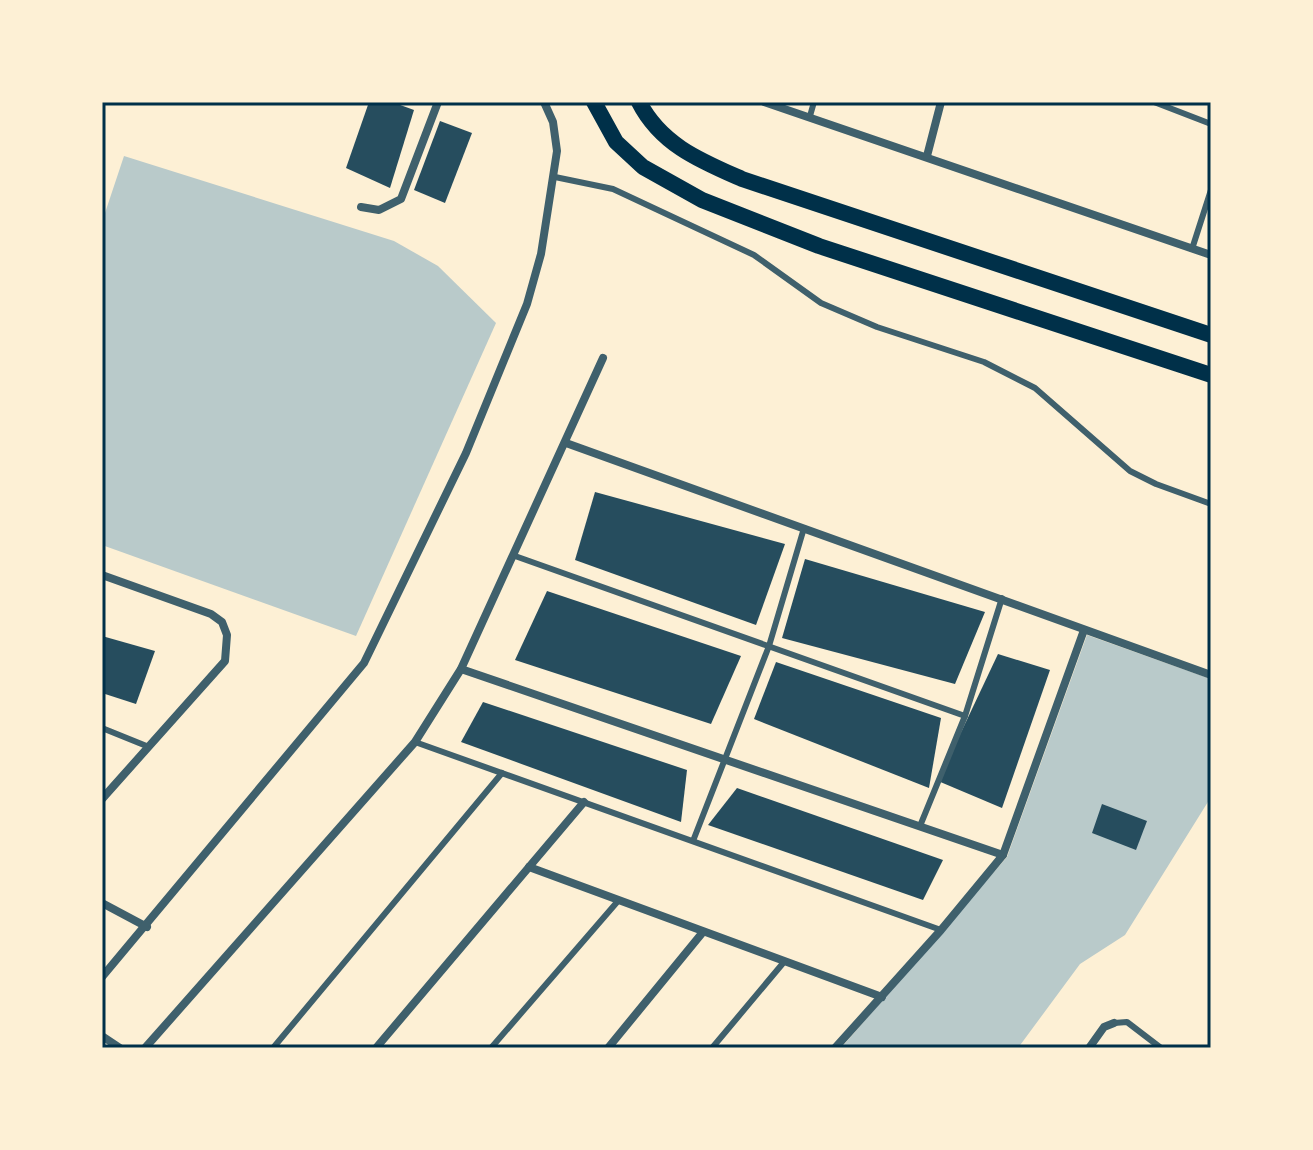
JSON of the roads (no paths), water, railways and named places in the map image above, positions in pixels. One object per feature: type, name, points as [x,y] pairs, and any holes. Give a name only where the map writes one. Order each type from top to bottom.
[{"type":"main road","points":[[594,102],[616,142],[643,167],[702,200],[819,246],[1211,375]]},
{"type":"main road","points":[[639,102],[662,133],[687,154],[742,179],[1211,335]]},
{"type":"street","points":[[361,207],[379,210],[401,199],[438,102]]},
{"type":"street","points":[[102,977],[147,927],[364,663],[466,453],[513,342],[541,254],[555,177],[557,142],[544,102]]},
{"type":"street","points":[[764,102],[1211,255]]},
{"type":"street","points":[[927,156],[941,102]]},
{"type":"street","points":[[145,1048],[415,742],[461,669],[603,358]]},
{"type":"street","points":[[566,443],[1211,675]]},
{"type":"street","points":[[102,575],[211,614],[222,622],[227,635],[225,661],[102,799]]},
{"type":"street","points":[[835,1048],[941,930],[1003,855],[1084,630]]},
{"type":"street","points":[[461,669],[1003,855]]},
{"type":"street","points":[[376,1048],[584,802]]},
{"type":"street","points":[[529,867],[882,997]]},
{"type":"street","points":[[102,903],[147,927]]},
{"type":"street","points":[[608,1048],[703,932]]},
{"type":"street","points":[[1089,1048],[1104,1027],[1114,1023]]},
{"type":"street","points":[[105,1041],[120,1048]]},
{"type":"lane","points":[[810,116],[814,102]]},
{"type":"lane","points":[[1154,102],[1211,124]]},
{"type":"lane","points":[[555,177],[613,189],[754,255],[821,303],[984,362],[1035,388],[1130,471],[1211,504]]},
{"type":"lane","points":[[1192,249],[1211,190]]},
{"type":"lane","points":[[693,841],[769,646],[804,528]]},
{"type":"lane","points":[[515,556],[965,716]]},
{"type":"lane","points":[[920,826],[965,716],[1002,598]]},
{"type":"lane","points":[[102,728],[149,747]]},
{"type":"lane","points":[[415,742],[941,930]]},
{"type":"lane","points":[[273,1048],[502,773]]},
{"type":"lane","points":[[491,1048],[618,901]]},
{"type":"lane","points":[[712,1048],[784,962]]},
{"type":"lane","points":[[1114,1023],[1127,1022],[1161,1048]]}]
